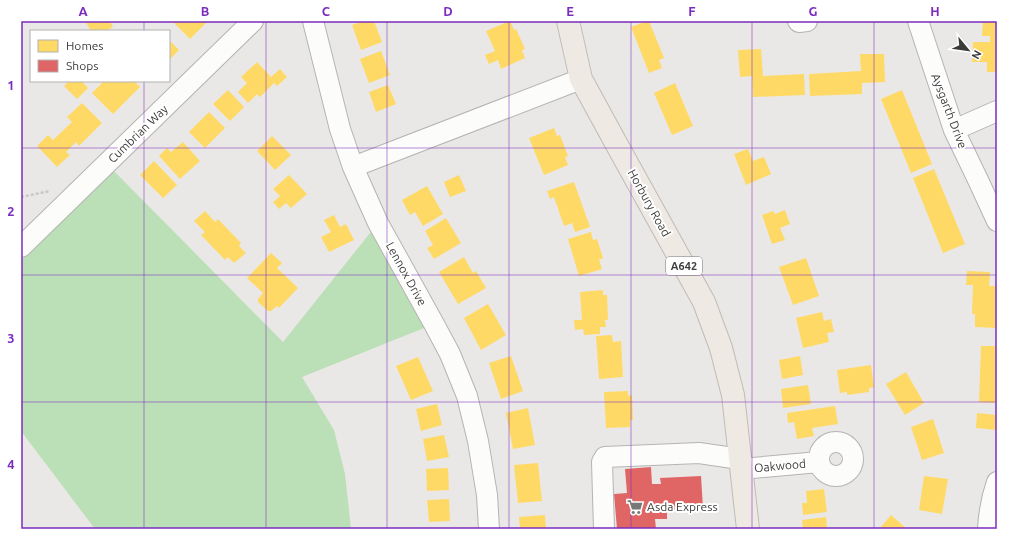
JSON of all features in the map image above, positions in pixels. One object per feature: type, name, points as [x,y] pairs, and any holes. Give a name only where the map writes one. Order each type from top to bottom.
[{"type":"highway","name":"Horbury Road","points":[[568,21],[581,78],[620,152],[704,302],[721,348],[733,395],[748,529]]},
{"type":"street","name":"Cumbrian Way","points":[[21,247],[253,21]]},
{"type":"street","name":"Lennox Drive","points":[[313,21],[340,129],[353,167],[378,223],[450,354],[467,396],[479,449],[487,495],[489,529]]},
{"type":"street","points":[[798,21],[807,21]]},
{"type":"street","name":"Aysgarth Drive","points":[[918,21],[954,130],[997,221]]},
{"type":"street","points":[[353,167],[581,78]]},
{"type":"street","points":[[954,130],[997,111]]},
{"type":"street","name":"Oakwood","points":[[604,529],[602,462],[605,457],[699,453],[740,464],[819,462]]},
{"type":"street","points":[[991,519],[993,495],[997,482]]},
{"type":"green space","points":[[107,164],[283,342],[378,223],[434,324],[302,377],[334,430],[345,474],[351,529],[95,529],[21,431],[21,247]]},
{"type":"building: Homes","points":[[85,21],[110,21],[113,27],[108,30],[90,30]]},
{"type":"building: Homes","points":[[176,21],[208,21],[190,39],[174,23]]},
{"type":"building: Homes","points":[[364,21],[374,21],[382,42],[361,50],[352,25]]},
{"type":"building: Homes","points":[[510,21],[514,30],[516,29],[525,49],[522,50],[525,58],[501,69],[498,60],[489,64],[485,55],[495,51],[486,31]]},
{"type":"building: Homes","points":[[649,21],[664,58],[659,60],[662,68],[649,73],[631,27]]},
{"type":"building: Homes","points":[[983,21],[997,21],[997,72],[987,72],[987,62],[972,62],[973,42],[990,42],[990,36],[982,36]]},
{"type":"building: Homes","points":[[170,41],[179,50],[170,59]]},
{"type":"building: Homes","points":[[761,49],[763,76],[804,74],[805,95],[753,97],[752,76],[740,77],[738,50]]},
{"type":"building: Homes","points":[[381,51],[390,75],[369,83],[360,59]]},
{"type":"building: Homes","points":[[860,54],[884,54],[885,82],[862,83],[862,94],[810,96],[809,74],[861,71]]},
{"type":"building: Homes","points":[[257,62],[271,77],[280,69],[287,77],[277,86],[274,83],[260,97],[257,94],[248,103],[238,92],[247,83],[241,77]]},
{"type":"building: Homes","points":[[68,82],[83,82],[88,88],[77,99],[64,86]]},
{"type":"building: Homes","points":[[103,82],[135,82],[140,87],[113,114],[92,93]]},
{"type":"building: Homes","points":[[675,83],[693,126],[672,135],[654,93]]},
{"type":"building: Homes","points":[[388,85],[396,104],[376,112],[369,92]]},
{"type":"building: Homes","points":[[228,90],[244,107],[230,121],[213,104]]},
{"type":"building: Homes","points":[[902,90],[932,164],[911,173],[881,99]]},
{"type":"building: Homes","points":[[82,103],[102,123],[79,146],[76,142],[66,152],[70,155],[57,167],[37,146],[48,135],[53,140],[72,122],[67,117]]},
{"type":"building: Homes","points":[[209,112],[225,128],[205,148],[189,132]]},
{"type":"building: Homes","points":[[554,128],[557,136],[560,135],[568,156],[565,157],[568,165],[544,175],[529,138]]},
{"type":"building: Homes","points":[[272,136],[291,155],[275,170],[257,151]]},
{"type":"building: Homes","points":[[183,142],[200,161],[180,179],[159,156],[167,148],[171,152]]},
{"type":"building: Homes","points":[[748,149],[753,161],[764,157],[771,174],[746,185],[734,154]]},
{"type":"building: Homes","points":[[154,161],[177,185],[163,198],[140,175]]},
{"type":"building: Homes","points":[[934,169],[965,244],[943,253],[913,178]]},
{"type":"building: Homes","points":[[289,175],[307,194],[291,208],[286,203],[279,209],[273,202],[280,196],[273,189]]},
{"type":"building: Homes","points":[[459,175],[466,191],[450,197],[444,182]]},
{"type":"building: Homes","points":[[574,182],[590,227],[575,232],[572,223],[564,226],[554,197],[550,199],[547,191]]},
{"type":"building: Homes","points":[[427,186],[443,214],[423,226],[415,212],[410,215],[402,200]]},
{"type":"building: Homes","points":[[785,210],[790,224],[780,228],[785,240],[772,244],[762,215],[773,211],[775,214]]},
{"type":"building: Homes","points":[[205,211],[215,222],[218,219],[241,243],[239,246],[246,253],[234,263],[228,257],[225,260],[201,235],[205,232],[194,221]]},
{"type":"building: Homes","points":[[334,215],[340,227],[346,224],[354,240],[329,252],[321,237],[331,232],[324,220]]},
{"type":"building: Homes","points":[[446,218],[461,243],[434,259],[427,248],[433,245],[425,231]]},
{"type":"building: Homes","points":[[591,232],[593,240],[597,239],[603,258],[599,260],[602,269],[579,276],[568,239]]},
{"type":"building: Homes","points":[[271,253],[282,263],[277,268],[298,288],[279,308],[277,306],[271,311],[268,311],[258,302],[258,299],[263,293],[247,278]]},
{"type":"building: Homes","points":[[464,257],[473,273],[476,271],[486,288],[458,304],[439,272]]},
{"type":"building: Homes","points":[[806,258],[819,296],[793,305],[779,267]]},
{"type":"building: Homes","points":[[967,271],[990,272],[989,286],[997,286],[997,328],[975,327],[975,314],[972,314],[973,285],[966,285]]},
{"type":"building: Homes","points":[[603,290],[603,295],[607,295],[608,320],[605,320],[606,327],[600,327],[600,334],[584,335],[583,329],[575,330],[574,320],[582,320],[580,292]]},
{"type":"building: Homes","points":[[488,304],[506,335],[481,350],[464,318]]},
{"type":"building: Homes","points":[[822,312],[824,321],[831,319],[834,332],[827,333],[829,342],[803,348],[796,318]]},
{"type":"building: Homes","points":[[612,335],[613,342],[621,341],[623,377],[599,379],[596,336]]},
{"type":"building: Homes","points":[[981,346],[997,346],[997,403],[979,402]]},
{"type":"building: Homes","points":[[511,356],[523,391],[501,399],[489,363]]},
{"type":"building: Homes","points":[[800,356],[803,375],[782,379],[779,360]]},
{"type":"building: Homes","points":[[418,357],[433,391],[411,400],[396,366]]},
{"type":"building: Homes","points":[[871,365],[874,387],[869,388],[869,392],[847,395],[847,392],[840,393],[837,370]]},
{"type":"building: Homes","points":[[906,372],[924,403],[905,415],[886,384]]},
{"type":"building: Homes","points":[[808,385],[811,404],[783,408],[781,389]]},
{"type":"building: Homes","points":[[628,391],[628,396],[632,395],[633,420],[630,420],[630,427],[606,428],[604,392]]},
{"type":"building: Homes","points":[[437,404],[442,425],[421,431],[416,409]]},
{"type":"building: Homes","points":[[835,406],[838,424],[812,428],[814,436],[797,439],[794,422],[788,423],[787,413]]},
{"type":"building: Homes","points":[[528,408],[535,445],[513,449],[506,413]]},
{"type":"building: Homes","points":[[977,413],[997,415],[997,430],[976,428]]},
{"type":"building: Homes","points":[[933,419],[944,453],[922,460],[911,427]]},
{"type":"building: Homes","points":[[444,435],[449,457],[427,461],[423,439]]},
{"type":"building: Homes","points":[[538,463],[542,501],[518,503],[514,465]]},
{"type":"building: Homes","points":[[448,468],[449,490],[427,491],[426,469]]},
{"type":"building: Homes","points":[[924,476],[948,479],[942,514],[919,510]]},
{"type":"building: Homes","points":[[824,489],[827,512],[803,515],[802,503],[807,503],[806,491]]},
{"type":"building: Homes","points":[[449,499],[450,521],[429,522],[427,500]]},
{"type":"building: Homes","points":[[545,515],[546,529],[520,529],[519,517]]},
{"type":"building: Homes","points":[[891,515],[907,529],[879,529]]},
{"type":"building: Homes","points":[[826,517],[827,529],[803,529],[802,520]]},
{"type":"building: Shops","points":[[651,467],[652,484],[661,484],[660,478],[701,476],[703,508],[667,510],[667,519],[655,519],[656,529],[617,529],[614,494],[627,493],[625,469]]},
{"type":"place","name":"Asda Express","points":[[635,507]]}]
